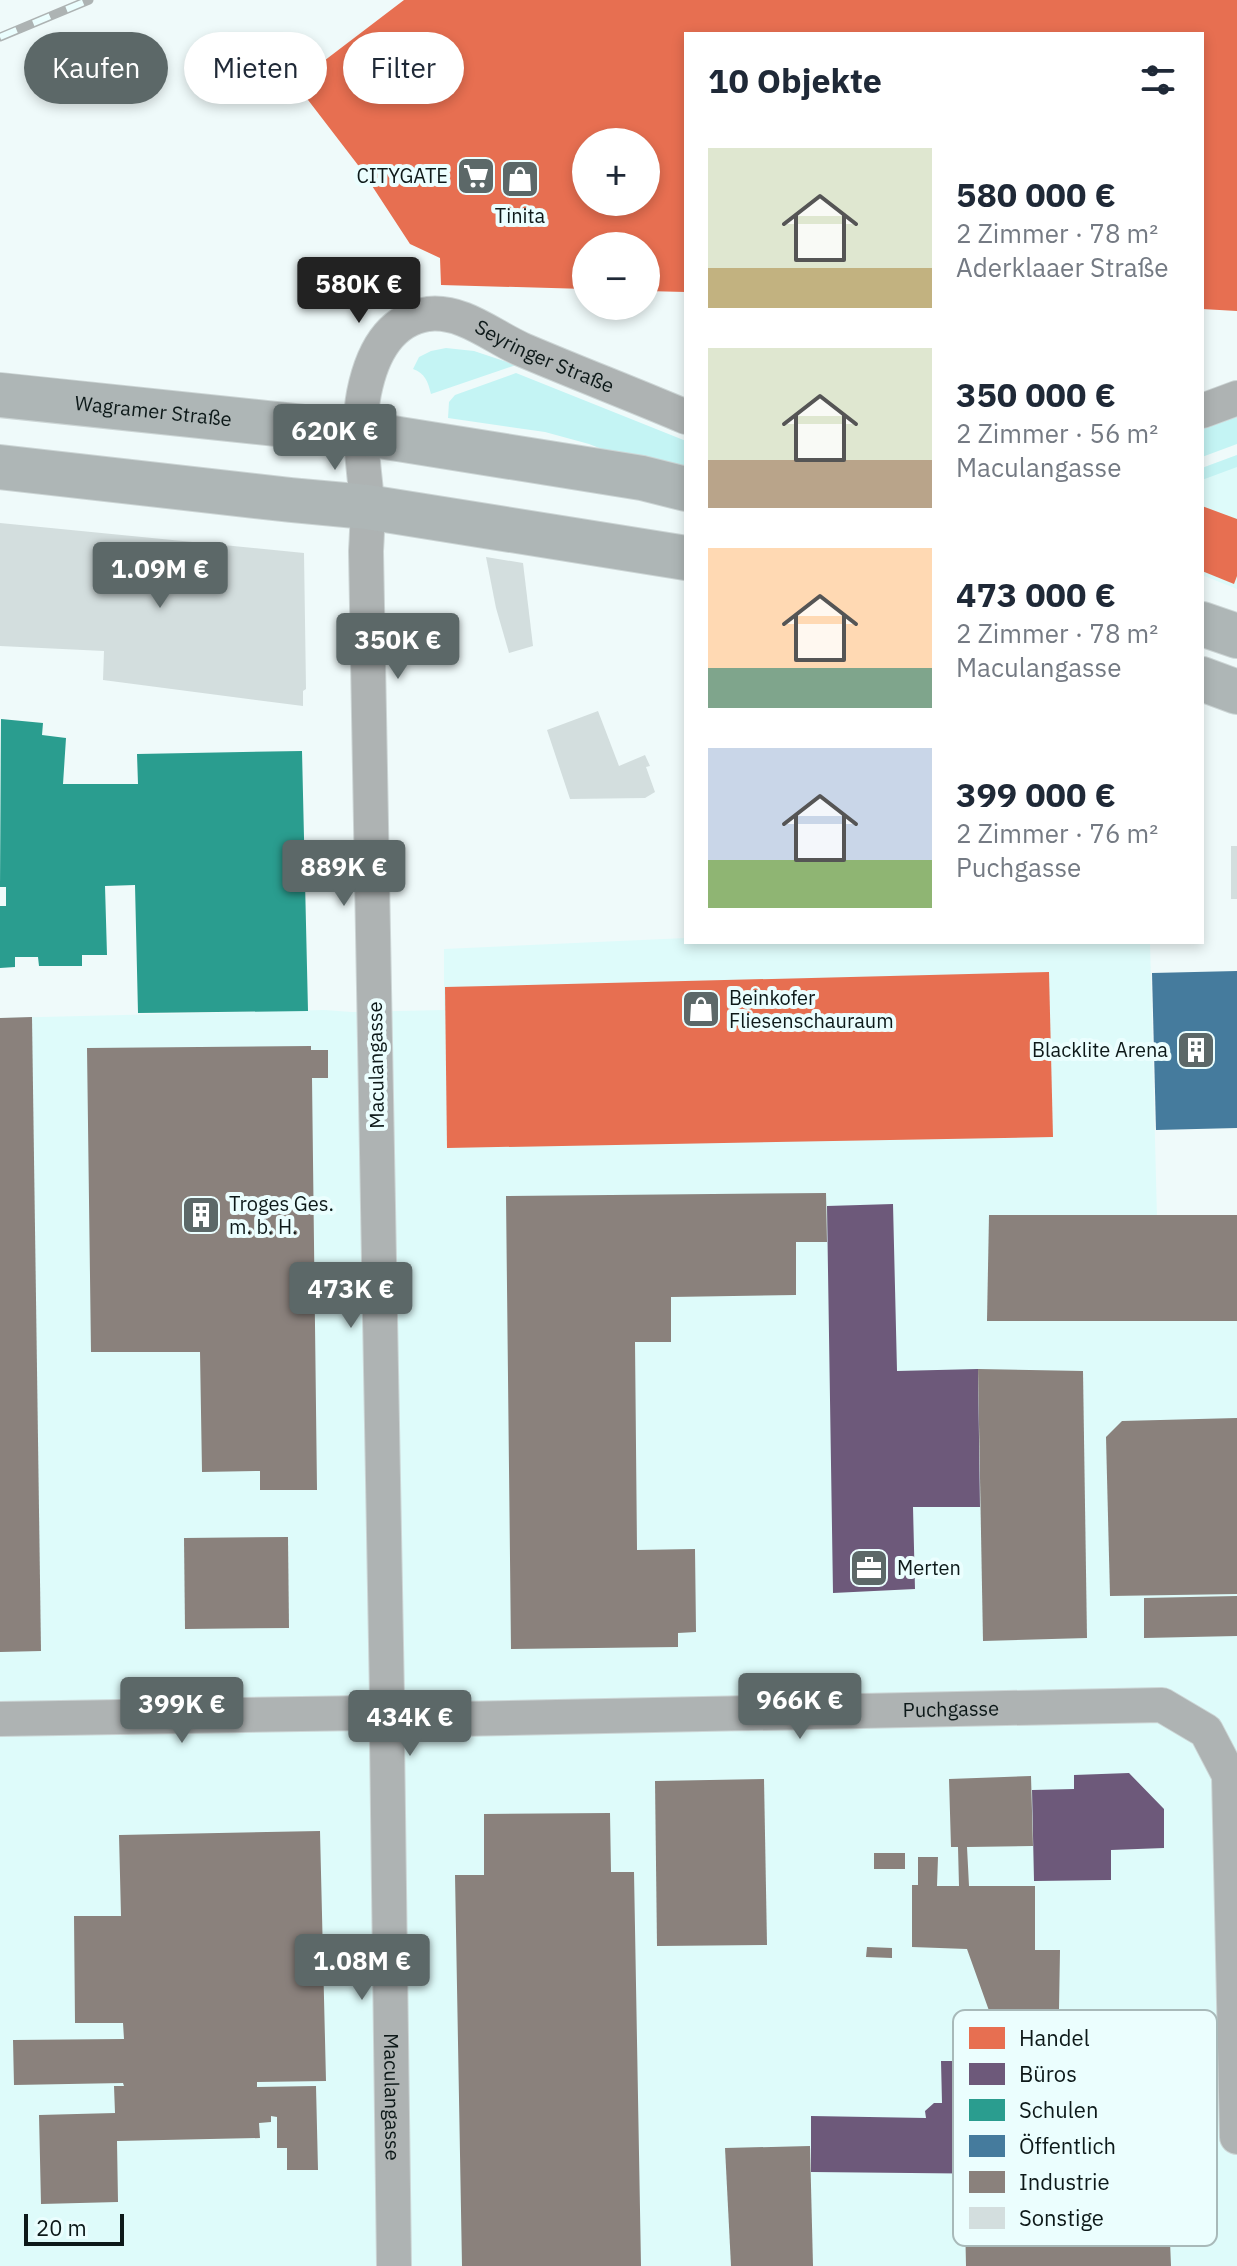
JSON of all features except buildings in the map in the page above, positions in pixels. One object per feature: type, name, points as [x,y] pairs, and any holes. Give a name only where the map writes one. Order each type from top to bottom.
[{"type":"main road","name":"Wagramer Straße","points":[[0,395],[361,433],[642,478],[684,488]]},
{"type":"main road","points":[[0,467],[367,507],[684,558]]},
{"type":"main road","points":[[1204,625],[1237,636]]},
{"type":"main road","points":[[1204,680],[1237,692]]},
{"type":"street","name":"Seyringer Straße","points":[[403,323],[429,314],[464,319],[519,348],[684,416]]},
{"type":"street","name":"Maculangasse","points":[[394,2266],[367,507],[361,433],[363,396],[371,366],[378,348],[403,323]]},
{"type":"street","points":[[1204,410],[1237,398]]},
{"type":"street","name":"Puchgasse","points":[[0,1719],[385,1717],[1162,1705],[1206,1731],[1229,1775],[1237,2137]]},
{"type":"shaded area","points":[[446,348],[474,351],[516,365],[431,394],[425,378],[413,369],[419,357]]},
{"type":"shaded area","points":[[516,373],[684,440],[684,473],[640,464],[589,444],[545,432],[448,418],[449,402],[455,395]]},
{"type":"shaded area","points":[[1237,417],[1237,444],[1204,456],[1204,428]]},
{"type":"shaded area","points":[[1237,455],[1237,589],[1204,576],[1204,467]]},
{"type":"shaded area","points":[[1237,455],[1237,467],[1204,479],[1204,467]]},
{"type":"shaded area","points":[[684,938],[684,944],[1150,944],[1157,1218],[1237,1216],[1237,2266],[0,2266],[0,1018],[444,1010],[444,949]]},
{"type":"railway","points":[[0,37],[89,0]]},
{"type":"place","name":"CITYGATE","points":[[476,176]]},
{"type":"place","name":"Tinita","points":[[520,179]]},
{"type":"place","name":"Beinkofer Fliesenschauraum","points":[[701,1009]]},
{"type":"place","name":"Blacklite Arena","points":[[1196,1050]]},
{"type":"place","name":"Troges Ges. m. b. H.","points":[[201,1215]]},
{"type":"place","name":"Merten","points":[[869,1568]]}]
